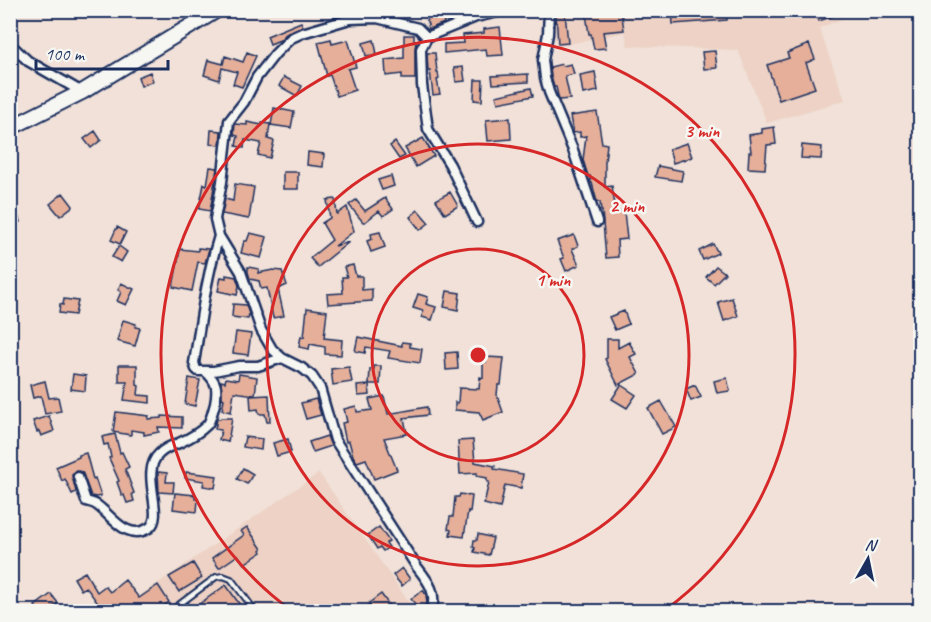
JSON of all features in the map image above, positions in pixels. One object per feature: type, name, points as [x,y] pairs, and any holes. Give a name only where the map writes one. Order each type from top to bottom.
[{"type":"main road","points":[[10,128],[82,92],[217,10]]},
{"type":"street","points":[[477,222],[450,165],[428,129],[422,85],[421,49],[428,37],[476,17],[507,10]]},
{"type":"street","points":[[549,10],[548,34],[543,60],[545,78],[573,150],[597,222]]},
{"type":"street","points":[[428,37],[418,28],[377,18],[350,18],[291,38],[257,77],[229,121],[215,219],[219,236],[241,272],[261,330],[273,350],[312,376],[320,388],[335,440],[429,583],[434,603],[431,612]]},
{"type":"street","points":[[10,44],[28,61],[82,92]]},
{"type":"street","points":[[219,236],[210,265],[194,363],[196,369],[206,371],[239,366],[258,366],[282,358]]},
{"type":"street","points":[[78,477],[86,501],[97,504],[116,524],[129,531],[138,532],[153,525],[156,515],[150,482],[153,464],[158,454],[185,440],[208,424],[217,393],[214,380],[206,371]]},
{"type":"lane","points":[[169,612],[216,577],[223,576],[231,579],[256,612]]},
{"type":"shaded area","points":[[554,11],[863,11],[819,28],[845,100],[767,123],[738,50],[628,46],[625,32],[556,47]]},
{"type":"shaded area","points":[[319,473],[415,611],[116,612]]},
{"type":"building","points":[[424,10],[441,10],[444,23],[429,29]]},
{"type":"building","points":[[621,10],[624,30],[603,32],[606,48],[594,49],[586,14]]},
{"type":"building","points":[[672,10],[726,10],[727,20],[673,24]]},
{"type":"building","points":[[824,10],[847,11],[819,21],[816,13]]},
{"type":"building","points":[[556,13],[565,13],[568,43],[558,44]]},
{"type":"building","points":[[301,22],[303,26],[288,32],[280,40],[270,44],[267,36]]},
{"type":"building","points":[[500,27],[503,55],[487,56],[486,49],[444,53],[444,44],[464,43],[463,35],[484,33],[484,29]]},
{"type":"building","points":[[404,35],[414,35],[414,41],[416,41],[415,79],[402,79],[402,74],[386,76],[385,60],[404,58]]},
{"type":"building","points":[[331,39],[332,44],[348,40],[356,67],[348,69],[355,90],[337,96],[330,75],[327,76],[318,42]]},
{"type":"building","points":[[374,40],[377,54],[366,56],[363,43]]},
{"type":"building","points":[[809,44],[815,59],[806,63],[815,88],[779,100],[767,65],[789,58],[787,53]]},
{"type":"building","points":[[715,51],[717,68],[704,69],[702,52]]},
{"type":"building","points":[[247,52],[256,56],[242,87],[233,84],[237,72],[222,68],[219,80],[204,75],[208,60],[223,64],[225,56],[243,62]]},
{"type":"building","points":[[427,53],[435,53],[440,94],[433,95]]},
{"type":"building","points":[[562,64],[563,66],[571,64],[574,74],[565,76],[570,99],[559,100],[550,67]]},
{"type":"building","points":[[463,67],[465,81],[456,82],[454,68]]},
{"type":"building","points":[[150,72],[153,81],[141,86],[138,77]]},
{"type":"building","points":[[595,72],[598,91],[583,94],[580,75]]},
{"type":"building","points":[[528,74],[528,82],[493,84],[492,76]]},
{"type":"building","points":[[284,77],[302,86],[297,96],[279,86]]},
{"type":"building","points":[[475,80],[483,80],[482,101],[474,100]]},
{"type":"building","points":[[531,88],[533,96],[498,103],[496,96]]},
{"type":"building","points":[[274,108],[294,112],[291,128],[271,125]]},
{"type":"building","points":[[597,112],[602,143],[607,144],[605,187],[612,186],[616,212],[624,212],[627,239],[617,240],[618,257],[606,258],[600,202],[597,202],[583,160],[586,136],[580,137],[580,132],[573,133],[570,116]]},
{"type":"building","points":[[510,118],[511,139],[488,141],[486,120]]},
{"type":"building","points":[[247,122],[270,124],[268,139],[274,141],[270,158],[258,155],[261,143],[245,140],[244,148],[236,146],[238,136],[234,135],[235,124],[247,125]]},
{"type":"building","points":[[774,127],[776,144],[767,145],[765,169],[748,168],[749,152],[751,152],[749,135],[762,133],[762,129]]},
{"type":"building","points":[[211,130],[221,131],[220,145],[210,144]]},
{"type":"building","points":[[95,131],[101,140],[91,148],[84,139]]},
{"type":"building","points":[[423,138],[434,156],[416,167],[405,148]]},
{"type":"building","points":[[395,142],[405,156],[399,159],[390,146]]},
{"type":"building","points":[[687,143],[692,157],[673,163],[669,149]]},
{"type":"building","points":[[802,145],[822,147],[821,159],[801,158]]},
{"type":"building","points":[[308,152],[324,154],[323,167],[307,165]]},
{"type":"building","points":[[658,166],[683,171],[681,181],[655,177]]},
{"type":"building","points":[[210,167],[217,168],[210,211],[199,209]]},
{"type":"building","points":[[283,172],[298,172],[298,189],[283,189]]},
{"type":"building","points":[[391,176],[394,186],[382,190],[378,180]]},
{"type":"building","points":[[235,184],[254,187],[249,219],[222,214],[225,199],[233,201]]},
{"type":"building","points":[[450,192],[458,206],[445,214],[436,200]]},
{"type":"building","points":[[63,193],[73,206],[60,216],[50,204]]},
{"type":"building","points":[[385,198],[393,209],[383,216],[379,211],[365,222],[349,205],[356,200],[365,211]]},
{"type":"building","points":[[335,199],[337,214],[347,207],[354,231],[335,246],[349,242],[318,267],[310,258],[332,240],[322,223],[330,218],[327,200]]},
{"type":"building","points":[[418,210],[429,223],[420,230],[410,217]]},
{"type":"building","points":[[17,211],[20,222],[15,223],[18,235],[10,237],[10,213]]},
{"type":"building","points":[[117,227],[126,232],[120,244],[111,240]]},
{"type":"building","points":[[380,232],[385,247],[371,252],[367,241],[372,239],[371,234]]},
{"type":"building","points":[[250,233],[267,237],[261,258],[241,253],[244,241],[247,241]]},
{"type":"building","points":[[574,235],[578,246],[572,249],[579,265],[566,271],[561,259],[564,258],[557,241]]},
{"type":"building","points":[[713,244],[718,253],[703,260],[699,251]]},
{"type":"building","points":[[119,246],[127,252],[121,262],[112,257]]},
{"type":"building","points":[[198,248],[209,249],[205,263],[198,262],[192,291],[173,287],[180,249],[198,251]]},
{"type":"building","points":[[353,265],[356,276],[362,276],[362,290],[372,289],[372,301],[328,304],[327,294],[343,293],[342,277],[347,277],[344,267]]},
{"type":"building","points":[[716,266],[725,273],[714,284],[706,277]]},
{"type":"building","points":[[248,267],[259,269],[258,273],[282,271],[287,285],[278,289],[284,316],[273,318],[267,288],[261,289],[259,281],[250,279]]},
{"type":"building","points":[[226,275],[236,277],[239,286],[237,295],[218,291],[221,277],[226,278]]},
{"type":"building","points":[[121,283],[134,289],[126,305],[117,301],[121,292],[118,290]]},
{"type":"building","points":[[447,291],[460,293],[458,310],[444,307]]},
{"type":"building","points":[[418,294],[428,297],[426,304],[436,307],[432,320],[422,317],[423,311],[413,308]]},
{"type":"building","points":[[732,298],[738,316],[724,321],[718,302]]},
{"type":"building","points":[[64,299],[78,301],[75,315],[59,313],[60,304],[63,305]]},
{"type":"building","points":[[233,304],[246,305],[248,319],[232,317]]},
{"type":"building","points":[[307,308],[327,311],[324,338],[342,340],[341,355],[325,354],[325,347],[310,344],[309,349],[299,347],[301,336],[304,337]]},
{"type":"building","points":[[624,311],[629,324],[615,330],[609,317]]},
{"type":"building","points":[[123,320],[136,324],[135,327],[140,328],[135,346],[117,341]]},
{"type":"building","points":[[236,332],[251,334],[248,355],[233,353]]},
{"type":"building","points":[[358,337],[402,346],[402,342],[410,343],[410,347],[422,349],[420,363],[388,358],[390,351],[366,347],[365,353],[355,351]]},
{"type":"building","points":[[607,339],[618,339],[618,348],[629,342],[636,354],[630,357],[639,374],[618,385],[605,359],[607,358]]},
{"type":"building","points":[[457,352],[458,369],[446,370],[445,353]]},
{"type":"building","points":[[486,357],[504,358],[501,385],[498,385],[497,395],[503,412],[483,420],[479,412],[455,410],[455,402],[458,403],[459,388],[479,389],[480,377],[483,378],[483,362],[486,362]]},
{"type":"building","points":[[119,365],[137,365],[138,395],[150,396],[150,403],[124,400],[127,382],[119,382]]},
{"type":"building","points":[[374,366],[381,366],[380,384],[369,384],[370,369],[374,369]]},
{"type":"building","points":[[349,367],[352,382],[333,385],[331,369]]},
{"type":"building","points":[[73,374],[86,376],[85,391],[71,389]]},
{"type":"building","points":[[239,374],[257,377],[255,395],[234,392],[231,412],[222,410],[224,399],[222,398],[221,381],[225,382],[226,378],[238,380]]},
{"type":"building","points":[[189,378],[200,380],[195,406],[185,404]]},
{"type":"building","points":[[727,378],[730,391],[717,393],[714,381]]},
{"type":"building","points":[[45,381],[49,398],[58,397],[61,411],[45,414],[41,396],[33,398],[30,385]]},
{"type":"building","points":[[369,385],[370,395],[358,396],[357,386]]},
{"type":"building","points":[[621,385],[636,395],[627,408],[612,399]]},
{"type":"building","points":[[695,385],[701,397],[691,401],[686,389]]},
{"type":"building","points":[[269,395],[270,422],[267,422],[265,414],[259,414],[258,409],[251,410],[250,396]]},
{"type":"building","points":[[384,396],[388,414],[427,407],[428,415],[404,418],[407,434],[384,438],[397,470],[374,479],[366,459],[357,462],[353,456],[349,441],[346,442],[342,423],[347,422],[344,409],[356,406],[357,412],[372,410],[369,399]]},
{"type":"building","points":[[316,399],[321,415],[306,419],[301,403]]},
{"type":"building","points":[[661,401],[676,427],[662,434],[648,408]]},
{"type":"building","points":[[116,412],[149,416],[148,419],[162,418],[162,416],[182,417],[182,428],[158,427],[159,432],[144,435],[144,432],[131,430],[131,435],[113,432]]},
{"type":"building","points":[[49,416],[54,431],[41,436],[33,421]]},
{"type":"building","points":[[232,418],[228,442],[219,440],[221,430],[215,429],[217,419]]},
{"type":"building","points":[[115,434],[120,453],[122,452],[129,467],[125,469],[134,493],[132,494],[134,501],[127,503],[124,495],[122,496],[117,482],[119,481],[109,458],[111,457],[108,444],[104,445],[102,437]]},
{"type":"building","points":[[327,436],[331,446],[313,452],[309,442]]},
{"type":"building","points":[[245,437],[262,439],[261,450],[243,447]]},
{"type":"building","points":[[288,439],[291,452],[277,456],[273,443]]},
{"type":"building","points":[[473,440],[475,462],[495,466],[494,469],[523,474],[521,488],[505,485],[500,508],[484,504],[489,482],[487,478],[476,476],[477,473],[460,474],[458,441]]},
{"type":"building","points":[[86,453],[93,479],[95,478],[101,496],[91,496],[82,472],[77,471],[72,475],[76,492],[72,494],[65,479],[62,481],[56,467]]},
{"type":"building","points":[[243,468],[253,474],[247,484],[237,479]]},
{"type":"building","points":[[158,472],[167,473],[166,482],[174,482],[173,493],[159,492]]},
{"type":"building","points":[[186,472],[217,476],[215,488],[203,486],[204,481],[185,478]]},
{"type":"building","points":[[175,493],[195,495],[195,499],[198,499],[197,512],[173,509]]},
{"type":"building","points":[[460,494],[472,496],[464,537],[450,535],[451,530],[448,529],[450,517],[453,517],[455,497],[459,497]]},
{"type":"building","points":[[247,527],[262,552],[244,564],[238,555],[219,568],[212,558],[244,535],[241,531]]},
{"type":"building","points":[[379,527],[389,541],[386,543],[389,547],[383,551],[380,547],[377,549],[368,535]]},
{"type":"building","points":[[478,534],[493,538],[489,555],[474,552],[474,540],[477,540]]},
{"type":"building","points":[[193,563],[202,578],[179,592],[169,577]]},
{"type":"building","points":[[402,568],[410,579],[402,586],[393,575]]},
{"type":"building","points":[[85,572],[97,592],[105,586],[110,592],[125,580],[139,598],[158,585],[169,602],[156,612],[97,612],[93,605],[97,602],[86,587],[81,590],[74,578]]},
{"type":"building","points":[[226,585],[240,605],[238,607],[241,612],[188,612]]},
{"type":"building","points":[[423,590],[427,604],[419,609],[411,599]]},
{"type":"building","points":[[51,594],[58,603],[47,612],[39,612],[35,606]]},
{"type":"building","points":[[381,594],[394,612],[358,612],[370,604]]}]
